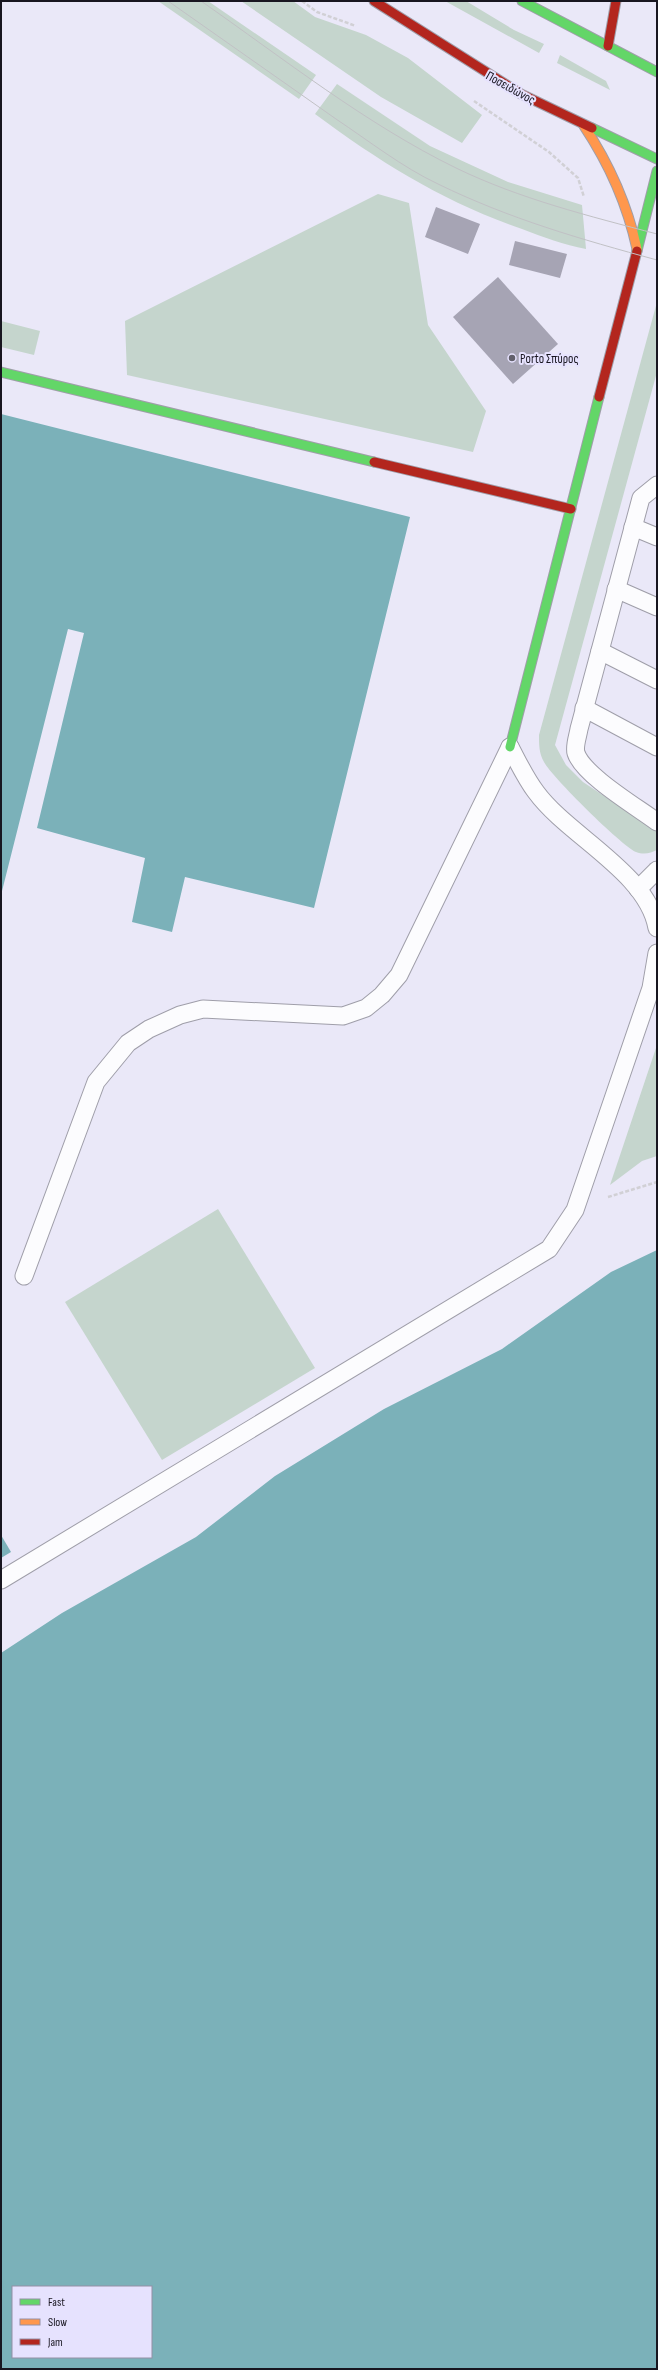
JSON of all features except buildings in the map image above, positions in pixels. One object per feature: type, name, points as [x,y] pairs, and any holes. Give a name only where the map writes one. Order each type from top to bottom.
[{"type":"main road","name":"Ποσειδώνος","points":[[374,1],[490,76],[583,125],[657,159]]},
{"type":"main road","points":[[522,1],[657,72]]},
{"type":"main road","points":[[608,46],[616,1]]},
{"type":"main road","points":[[583,125],[608,161],[619,184],[631,219],[637,249]]},
{"type":"main road","points":[[510,747],[657,171]]},
{"type":"main road","points":[[1,372],[571,509]]},
{"type":"lane","points":[[657,485],[640,498],[584,708],[576,751],[579,760],[589,772],[657,822]]},
{"type":"lane","points":[[633,527],[657,537]]},
{"type":"lane","points":[[616,589],[657,607]]},
{"type":"lane","points":[[600,651],[657,680]]},
{"type":"lane","points":[[584,708],[657,747]]},
{"type":"lane","points":[[510,747],[536,793],[638,889],[656,922]]},
{"type":"lane","points":[[24,1276],[96,1082],[128,1042],[149,1029],[180,1015],[203,1009],[343,1016],[366,1008],[382,995],[399,975],[510,747]]},
{"type":"lane","points":[[638,889],[657,870]]},
{"type":"lane","points":[[1,1580],[549,1249],[576,1210],[652,988],[657,953]]},
{"type":"path","points":[[302,1],[317,12],[363,28]]},
{"type":"path","points":[[471,99],[549,152],[578,178],[584,198]]},
{"type":"path","points":[[632,1191],[657,1182]]},
{"type":"shaded area","points":[[158,1],[208,1],[316,75],[299,99]]},
{"type":"shaded area","points":[[241,1],[293,1],[315,17],[366,35],[408,58],[482,115],[462,143],[381,97]]},
{"type":"shaded area","points":[[445,1],[466,1],[514,30],[544,44],[539,53]]},
{"type":"shaded area","points":[[560,55],[606,81],[610,90],[557,63]]},
{"type":"shaded area","points":[[337,84],[430,146],[508,182],[582,205],[586,249],[546,238],[466,207],[414,180],[364,149],[315,114]]},
{"type":"shaded area","points":[[378,194],[409,203],[428,325],[486,411],[473,452],[127,375],[125,321]]},
{"type":"shaded area","points":[[657,302],[657,372],[555,745],[566,765],[583,782],[657,831],[657,850],[650,853],[639,853],[628,847],[587,810],[550,770],[542,759],[539,735]]},
{"type":"shaded area","points":[[1,321],[40,331],[34,355],[1,347]]},
{"type":"shaded area","points":[[657,1045],[657,1156],[642,1161],[610,1185]]},
{"type":"shaded area","points":[[218,1209],[315,1368],[162,1460],[65,1302]]},
{"type":"water","points":[[1,414],[410,517],[314,908],[185,877],[172,932],[132,922],[145,858],[37,828],[84,633],[68,629],[1,895]]},
{"type":"water","points":[[657,1250],[657,2369],[1,2369],[1,1653],[62,1613],[196,1537],[275,1476],[384,1409],[502,1349],[611,1272]]},
{"type":"water","points":[[1,1535],[11,1552],[1,1558]]},
{"type":"tram line","points":[[168,1],[373,145],[399,162],[438,184],[492,208],[519,218],[573,236],[657,260]]},
{"type":"tram line","points":[[201,1],[294,68],[390,132],[456,168],[530,198],[657,234]]},
{"type":"traffic: fast","points":[[522,1],[657,72]]},
{"type":"traffic: fast","points":[[592,128],[657,159]]},
{"type":"traffic: fast","points":[[637,251],[657,171]]},
{"type":"traffic: fast","points":[[1,372],[374,462]]},
{"type":"traffic: fast","points":[[510,747],[599,397]]},
{"type":"traffic: slow","points":[[584,126],[610,170],[623,200],[637,249]]},
{"type":"traffic: jam","points":[[374,1],[521,94],[592,128]]},
{"type":"traffic: jam","points":[[608,46],[616,1]]},
{"type":"traffic: jam","points":[[599,397],[637,251]]},
{"type":"traffic: jam","points":[[374,462],[571,509]]},
{"type":"place","name":"Porto Σπύρος","points":[[512,358]]}]
